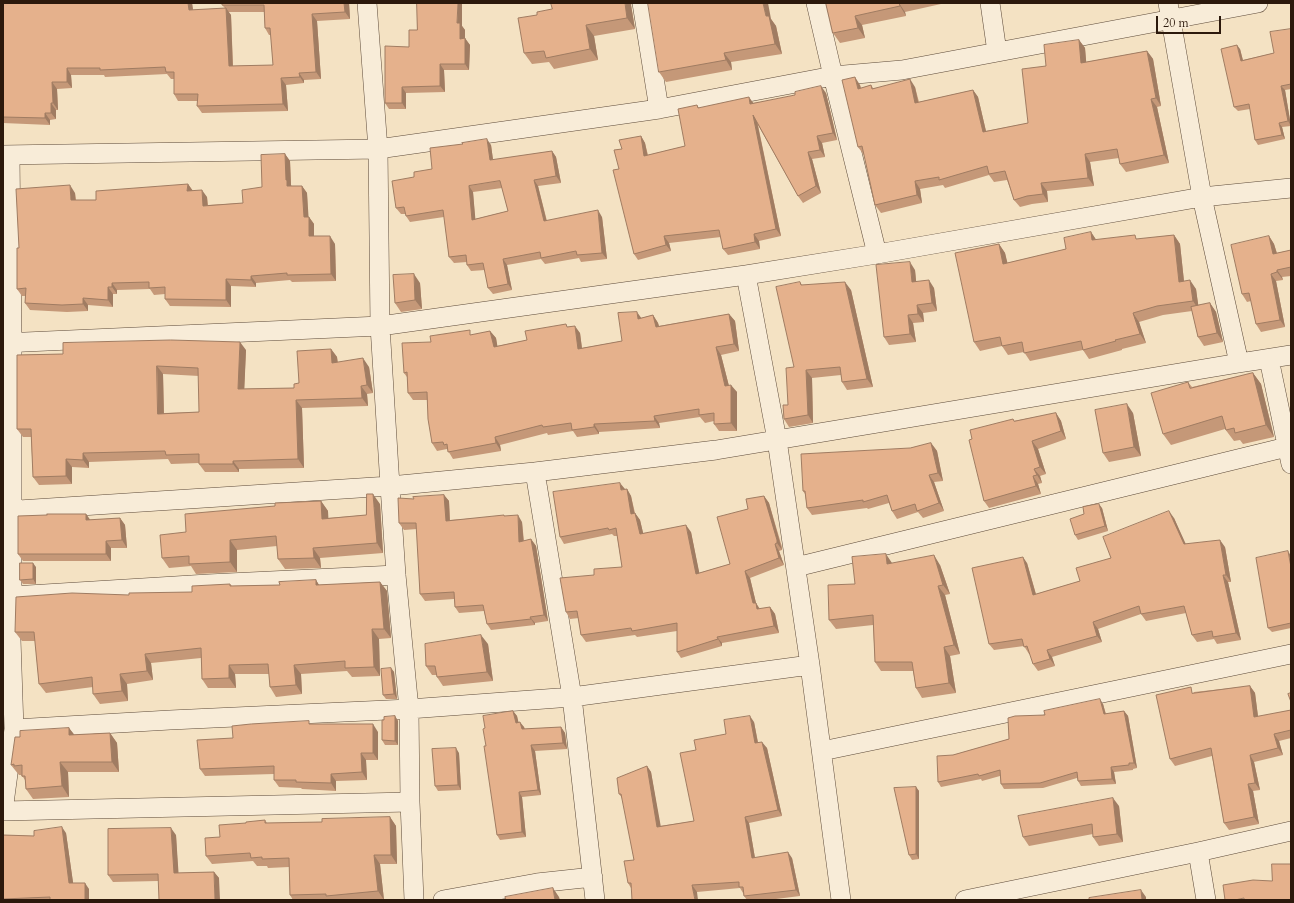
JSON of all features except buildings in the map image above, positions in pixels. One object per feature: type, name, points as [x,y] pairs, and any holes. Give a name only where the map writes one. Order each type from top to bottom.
[{"type":"street","points":[[367,3],[378,149],[380,326],[396,575],[409,709],[410,802],[414,900]]},
{"type":"street","points":[[642,3],[659,109]]},
{"type":"street","points":[[816,3],[878,254]]},
{"type":"street","points":[[990,3],[997,52]]},
{"type":"street","points":[[410,802],[3,811],[14,729],[7,639],[12,596],[7,511],[8,343],[6,155],[378,149],[659,109],[833,76],[902,70],[997,52],[1170,11],[1258,3]]},
{"type":"street","points":[[1170,11],[1202,197],[1239,363]]},
{"type":"street","points":[[8,343],[380,326],[746,275],[878,254],[1202,197],[1291,188]]},
{"type":"street","points":[[746,275],[777,440],[822,751],[841,900]]},
{"type":"street","points":[[7,511],[390,486],[535,472],[716,450],[1291,355]]},
{"type":"street","points":[[796,568],[1289,456],[1269,359]]},
{"type":"street","points":[[535,472],[572,697],[596,900]]},
{"type":"street","points":[[12,596],[208,584],[396,575]]},
{"type":"street","points":[[822,751],[1291,654]]},
{"type":"street","points":[[14,729],[409,709],[572,697],[810,665]]},
{"type":"street","points":[[965,900],[1198,852],[1291,831]]},
{"type":"street","points":[[1198,852],[1206,900]]},
{"type":"street","points":[[443,900],[537,883],[593,877]]}]
